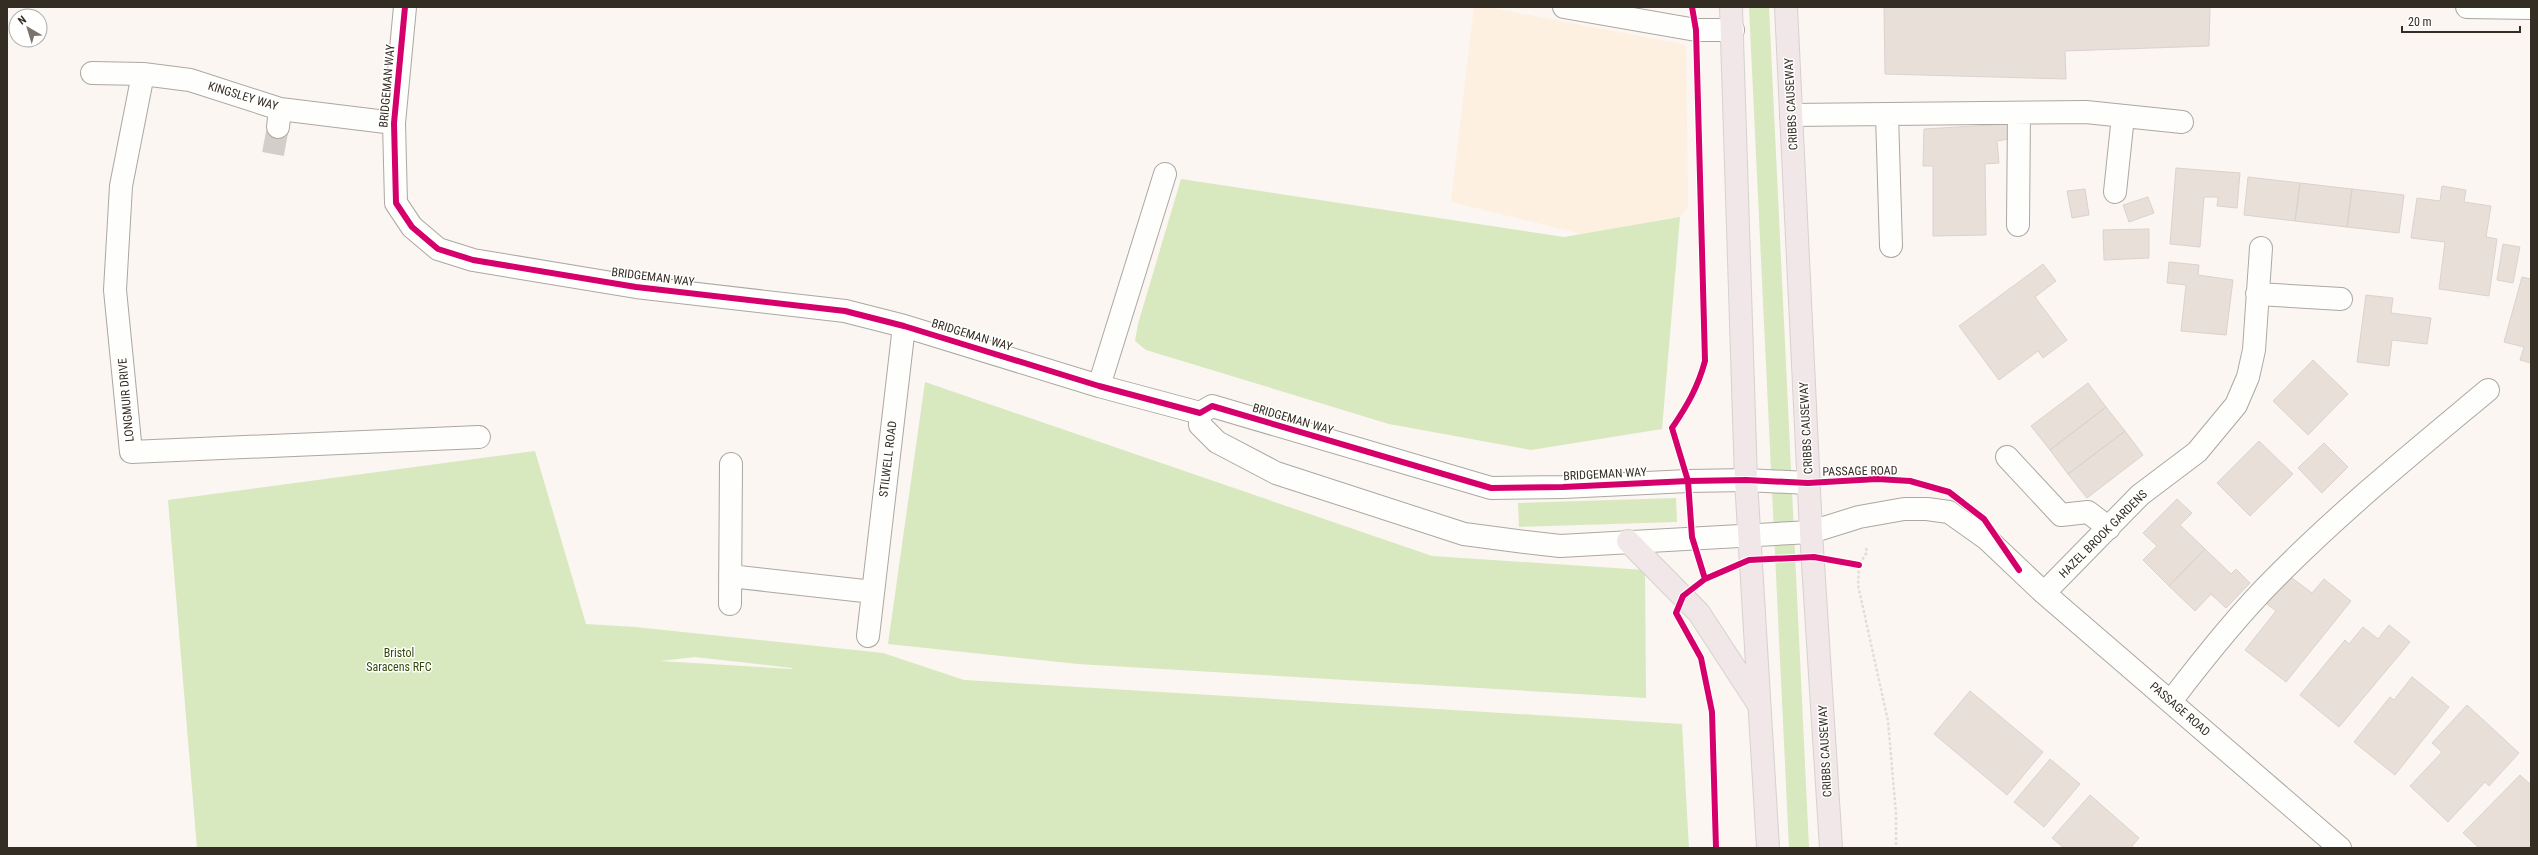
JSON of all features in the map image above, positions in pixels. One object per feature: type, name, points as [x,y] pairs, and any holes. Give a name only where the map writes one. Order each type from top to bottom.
[{"type":"main road","points":[[1731,7],[1733,30],[1746,480],[1758,703],[1768,848]]},
{"type":"main road","name":"CRIBBS CAUSEWAY","points":[[1786,7],[1808,483],[1814,557],[1831,848]]},
{"type":"main road","points":[[1628,541],[1699,613],[1758,703]]},
{"type":"street","name":"BRIDGEMAN WAY","points":[[405,7],[394,123],[396,203],[412,227],[438,249],[473,260],[636,287],[845,311],[904,326],[1099,386],[1200,413],[1212,406],[1491,488],[1746,480],[1808,483]]},
{"type":"street","points":[[1564,7],[1696,30],[1733,30]]},
{"type":"street","points":[[2467,7],[2531,8]]},
{"type":"street","name":"KINGSLEY WAY","points":[[92,73],[143,74],[190,80],[279,118],[394,123]]},
{"type":"street","name":"LONGMUIR DRIVE","points":[[143,74],[121,186],[115,290],[130,452],[480,438]]},
{"type":"street","points":[[1791,115],[2086,112],[2182,122]]},
{"type":"street","points":[[2018,225],[2019,113]]},
{"type":"street","points":[[1886,114],[1891,246]]},
{"type":"street","points":[[2115,192],[2123,116]]},
{"type":"street","points":[[1099,386],[1165,174]]},
{"type":"street","name":"HAZEL BROOK GARDENS","points":[[2044,593],[2140,495],[2198,452],[2236,405],[2248,377],[2254,350],[2261,248]]},
{"type":"street","points":[[2257,294],[2341,299]]},
{"type":"street","name":"STILWELL ROAD","points":[[868,636],[904,326]]},
{"type":"street","points":[[2171,701],[2197,666],[2274,579],[2384,478],[2488,390]]},
{"type":"street","points":[[1200,413],[1200,425],[1217,442],[1276,473],[1464,534],[1560,546],[1628,541]]},
{"type":"street","points":[[2006,457],[2060,515],[2088,512],[2108,528]]},
{"type":"street","points":[[730,604],[731,464]]},
{"type":"street","name":"PASSAGE ROAD","points":[[1628,541],[1811,532],[1859,518],[1904,509],[1927,509],[1949,512],[1987,539],[2044,593],[2340,848]]},
{"type":"street","points":[[730,576],[873,592]]},
{"type":"path","points":[[1859,518],[1867,552],[1858,565],[1858,586],[1888,721],[1896,814],[1896,848]]},
{"type":"path","points":[[1814,557],[1858,565]]},
{"type":"shaded area","points":[[1474,7],[1487,7],[1686,45],[1688,207],[1680,217],[1582,234],[1451,202]]},
{"type":"green space","points":[[1749,7],[1769,7],[1809,848],[1789,848]]},
{"type":"green space","points":[[1181,179],[1564,237],[1680,217],[1662,429],[1531,450],[1389,424],[1146,350],[1135,341],[1138,324]]},
{"type":"green space","points":[[925,382],[1432,556],[1645,570],[1646,698],[1078,664],[888,644]]},
{"type":"green space","name":"Bristol Saracens RFC","points":[[535,451],[586,624],[635,627],[883,653],[964,680],[1682,724],[1689,848],[197,848],[168,500]],"holes":[[[695,657],[792,669],[660,661]]]},
{"type":"green space","points":[[1676,498],[1677,522],[1519,527],[1518,503]]},
{"type":"building","points":[[1884,7],[2210,7],[2209,46],[2065,51],[2066,79],[1885,74]]},
{"type":"building","points":[[2008,124],[2009,139],[1997,141],[1999,163],[1985,164],[1986,235],[1933,236],[1933,166],[1923,166],[1924,129]]},
{"type":"building","points":[[2176,168],[2240,173],[2237,208],[2217,206],[2218,197],[2204,197],[2200,247],[2170,244]]},
{"type":"building","points":[[2248,177],[2300,183],[2295,221],[2244,215]]},
{"type":"building","points":[[2300,183],[2352,189],[2347,227],[2295,221]]},
{"type":"building","points":[[2442,186],[2466,190],[2464,202],[2491,206],[2486,237],[2497,239],[2489,296],[2439,289],[2445,242],[2411,238],[2417,198],[2440,201]]},
{"type":"building","points":[[2085,189],[2089,215],[2072,218],[2067,191]]},
{"type":"building","points":[[2352,189],[2404,195],[2399,233],[2347,227]]},
{"type":"building","points":[[2148,197],[2154,213],[2129,222],[2123,205]]},
{"type":"building","points":[[2149,229],[2149,258],[2104,260],[2103,230]]},
{"type":"building","points":[[2503,244],[2520,247],[2513,283],[2497,280]]},
{"type":"building","points":[[2169,262],[2199,265],[2198,275],[2233,280],[2226,335],[2181,331],[2186,285],[2167,283]]},
{"type":"building","points":[[2043,264],[2056,281],[2035,297],[2067,340],[2043,358],[2038,351],[1999,380],[1959,326]]},
{"type":"building","points":[[2522,277],[2531,279],[2531,363],[2520,360],[2524,347],[2504,342]]},
{"type":"building","points":[[2366,295],[2393,298],[2391,313],[2431,318],[2427,344],[2392,340],[2389,366],[2357,362]]},
{"type":"building","points":[[2313,360],[2348,394],[2308,435],[2273,401]]},
{"type":"building","points":[[2088,383],[2106,407],[2050,450],[2031,426]]},
{"type":"building","points":[[2106,407],[2125,431],[2068,474],[2050,450]]},
{"type":"building","points":[[2125,431],[2143,455],[2087,498],[2068,474]]},
{"type":"building","points":[[2259,441],[2293,474],[2250,516],[2217,483]]},
{"type":"building","points":[[2324,443],[2348,467],[2322,493],[2298,468]]},
{"type":"building","points":[[2177,499],[2192,513],[2180,525],[2205,549],[2169,586],[2143,560],[2157,546],[2143,533]]},
{"type":"building","points":[[2205,549],[2231,574],[2236,569],[2250,583],[2226,608],[2211,594],[2195,611],[2169,586]]},
{"type":"building","points":[[2288,575],[2312,593],[2324,579],[2351,601],[2286,682],[2245,650],[2276,611],[2266,603]]},
{"type":"building","points":[[2389,625],[2410,642],[2339,727],[2300,695],[2345,640],[2349,644],[2363,627],[2378,639]]},
{"type":"building","points":[[2412,677],[2449,707],[2395,775],[2354,742],[2390,697],[2394,700]]},
{"type":"building","points":[[1970,691],[2043,752],[2007,795],[1934,734]]},
{"type":"building","points":[[2467,705],[2519,753],[2489,786],[2485,782],[2448,822],[2410,786],[2442,752],[2432,743]]},
{"type":"building","points":[[2050,759],[2080,784],[2044,827],[2014,802]]},
{"type":"building","points":[[2520,775],[2531,785],[2531,844],[2527,848],[2479,848],[2463,833]]},
{"type":"building","points":[[2090,795],[2139,838],[2132,846],[2134,848],[2064,848],[2052,838]]},
{"type":"tunnel","points":[[273,154],[278,127]]},
{"type":"cycle path","points":[[405,7],[394,123],[396,203],[412,227],[438,249],[473,260],[636,287],[845,311],[904,326],[1099,386],[1200,413],[1212,406],[1491,488],[1563,487],[1688,481],[1746,480],[1808,483],[1877,479],[1910,481],[1949,492],[1984,519],[2019,570]]},
{"type":"cycle path","points":[[1692,7],[1696,30],[1705,361],[1692,396],[1672,428],[1688,481],[1692,537],[1705,579],[1683,596],[1676,613],[1701,658],[1712,712],[1716,848]]},
{"type":"cycle path","points":[[1705,579],[1749,560],[1814,557],[1859,565]]}]
